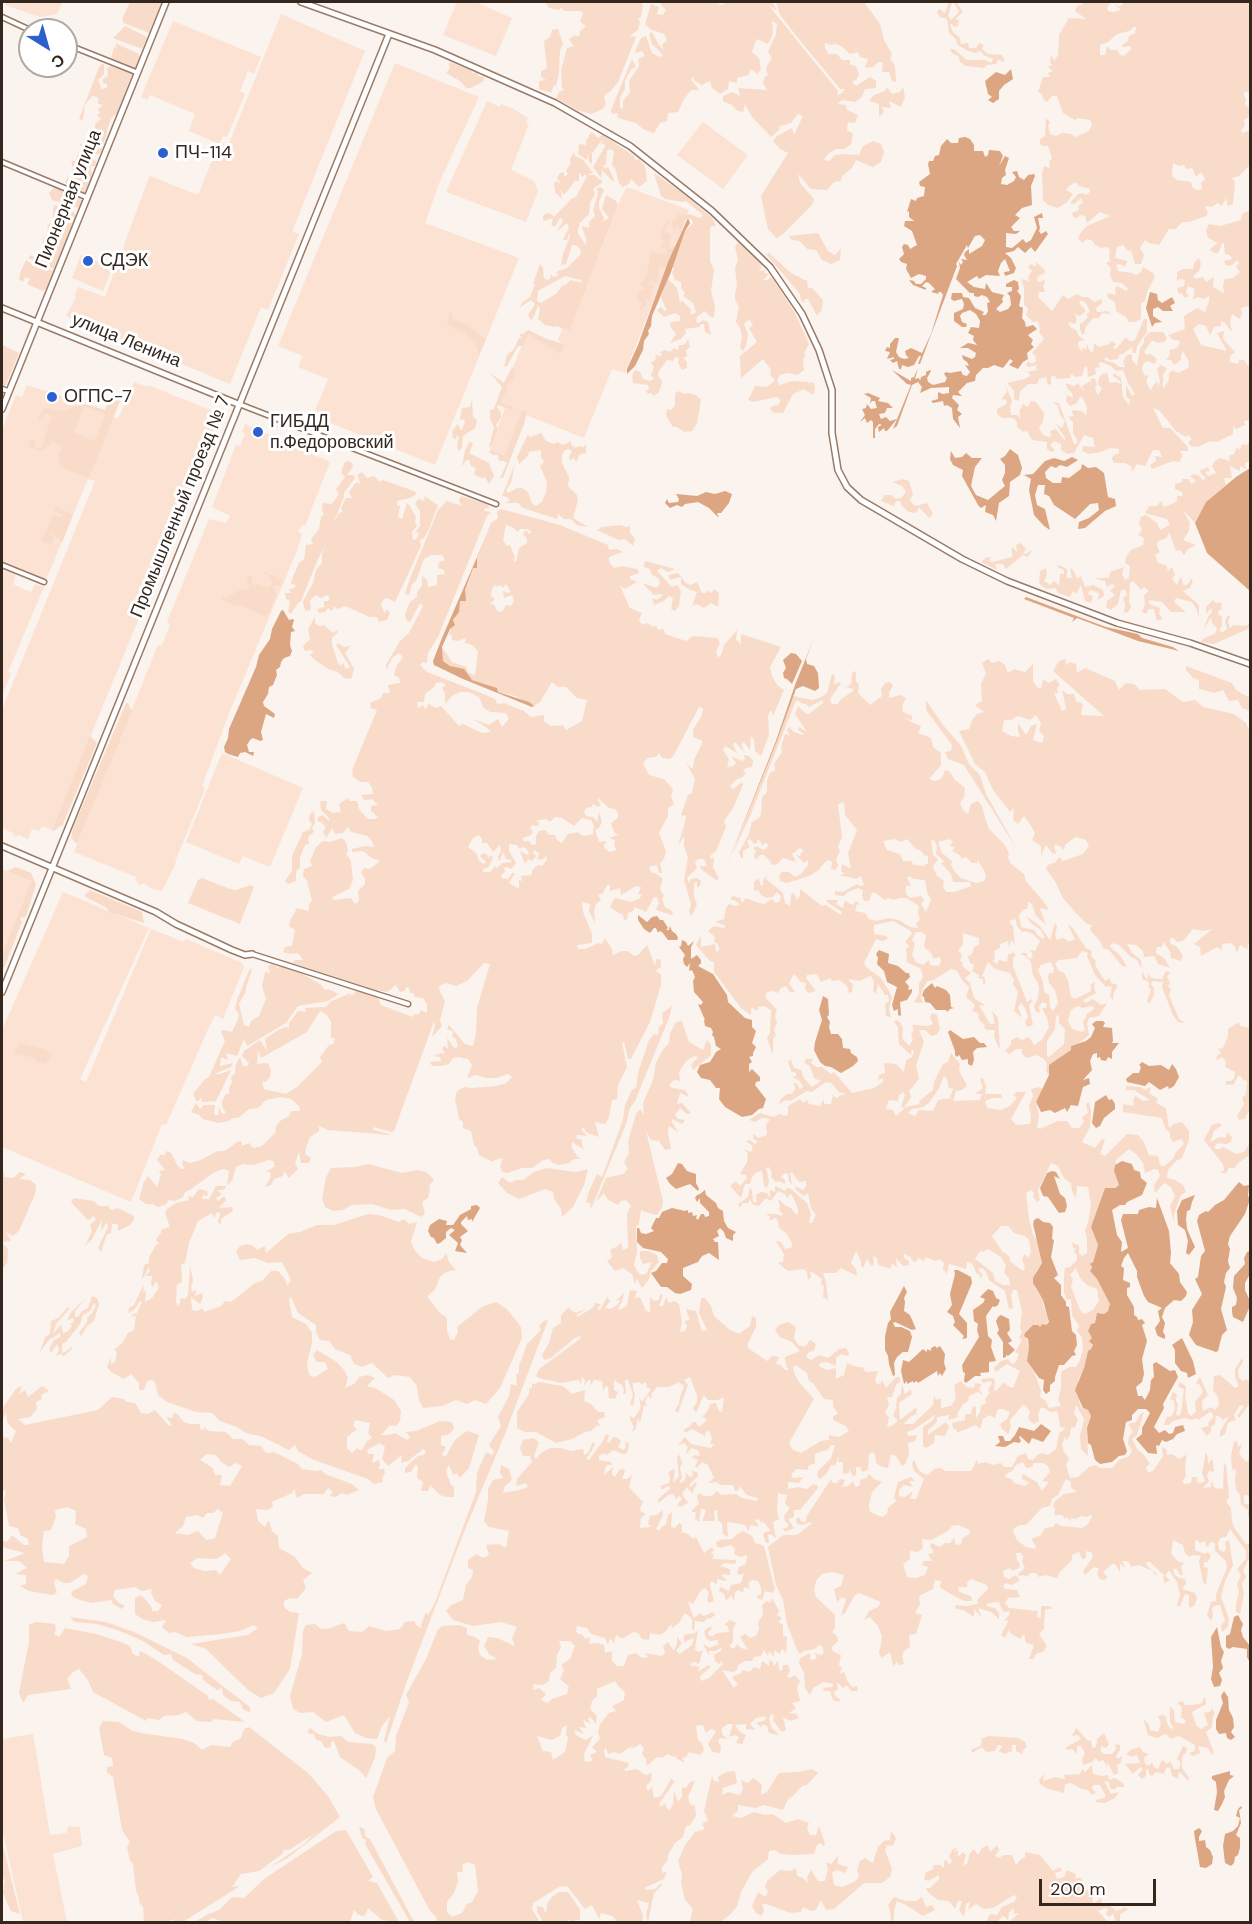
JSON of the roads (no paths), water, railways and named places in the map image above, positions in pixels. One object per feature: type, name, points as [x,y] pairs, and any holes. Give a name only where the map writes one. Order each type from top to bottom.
[{"type":"street","name":"Пионерная улица","points":[[2,409],[166,2]]},
{"type":"street","points":[[301,2],[435,50],[555,103],[630,146],[712,211],[758,253],[780,279],[802,314],[828,374],[832,390],[832,433],[835,459],[847,487],[861,500],[962,559],[1007,581],[1117,623],[1190,643],[1251,664]]},
{"type":"street","points":[[2,17],[18,24]]},
{"type":"street","name":"Промышленный проезд № 7","points":[[2,992],[389,34]]},
{"type":"street","points":[[78,49],[136,72]]},
{"type":"street","points":[[2,162],[86,198]]},
{"type":"street","name":"улица Ленина","points":[[2,308],[238,404]]},
{"type":"street","points":[[2,389],[8,392]]},
{"type":"street","points":[[238,404],[496,504]]},
{"type":"street","points":[[2,565],[44,582]]},
{"type":"street","points":[[2,846],[156,912],[232,950],[245,955],[252,954],[408,1004]]},
{"type":"waterway","points":[[834,1922],[841,1922]]},
{"type":"place","name":"ПЧ-114","points":[[163,153]]},
{"type":"place","name":"СДЭК","points":[[88,261]]},
{"type":"place","name":"ОГПС-7","points":[[52,397]]},
{"type":"place","name":"ГИБДД п.Федоровский","points":[[258,432]]}]
